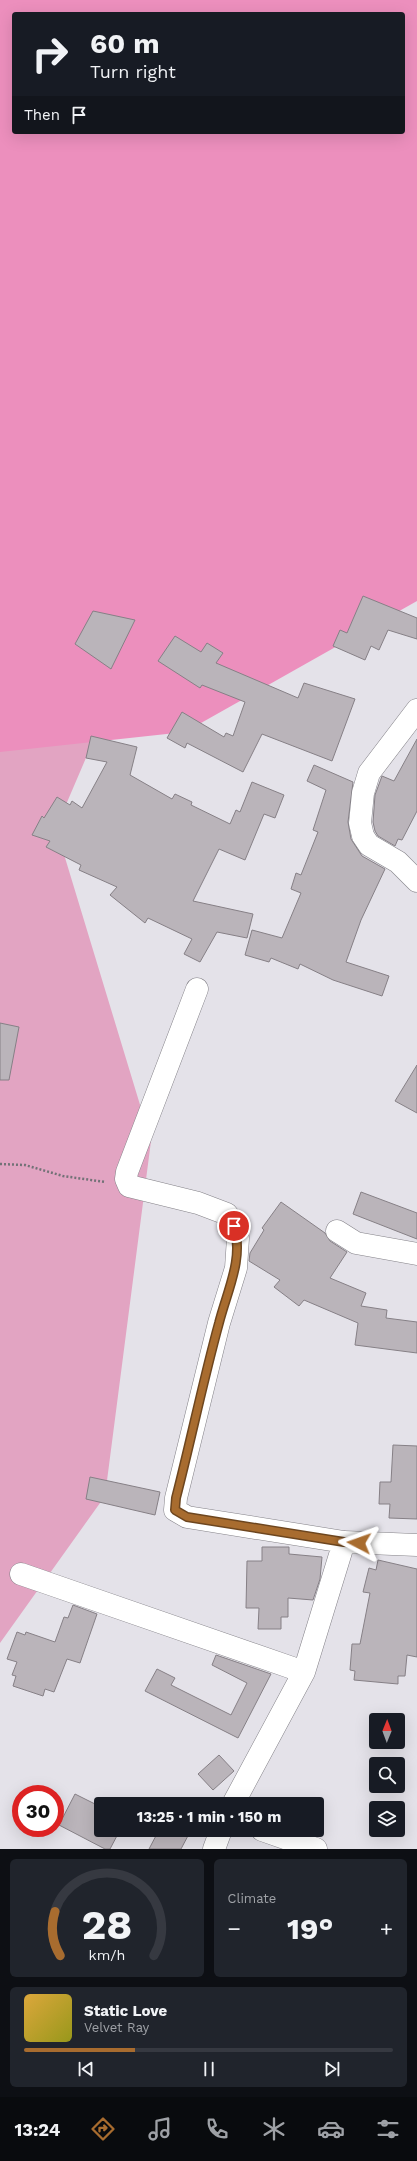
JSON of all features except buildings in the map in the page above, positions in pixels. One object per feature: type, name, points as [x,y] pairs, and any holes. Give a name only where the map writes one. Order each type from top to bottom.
[{"type":"street","points":[[417,710],[369,773],[364,793],[360,823],[363,836],[369,845],[398,862],[417,881]]},
{"type":"street","points":[[197,989],[127,1172],[126,1179],[129,1186],[198,1203],[227,1214],[234,1226],[238,1238],[236,1268],[219,1323],[176,1498],[175,1510],[187,1517],[344,1542],[417,1545]]},
{"type":"street","points":[[337,1230],[356,1243],[417,1254]]},
{"type":"street","points":[[238,1797],[304,1672],[344,1542]]},
{"type":"street","points":[[21,1574],[304,1672]]},
{"type":"street","points":[[214,1849],[218,1837]]},
{"type":"street","points":[[282,1837],[316,1849]]},
{"type":"path","points":[[0,1164],[24,1165],[63,1176],[129,1186]]},
{"type":"shaded area","points":[[0,0],[417,0],[417,537],[148,613],[56,828],[151,1141],[105,1496],[0,1643]]},
{"type":"shaded area","points":[[0,0],[417,0],[417,601],[185,732],[0,752]]},
{"type":"route","points":[[234,1226],[238,1238],[236,1268],[219,1323],[176,1498],[175,1510],[181,1515],[187,1517],[344,1542],[359,1543]]}]
